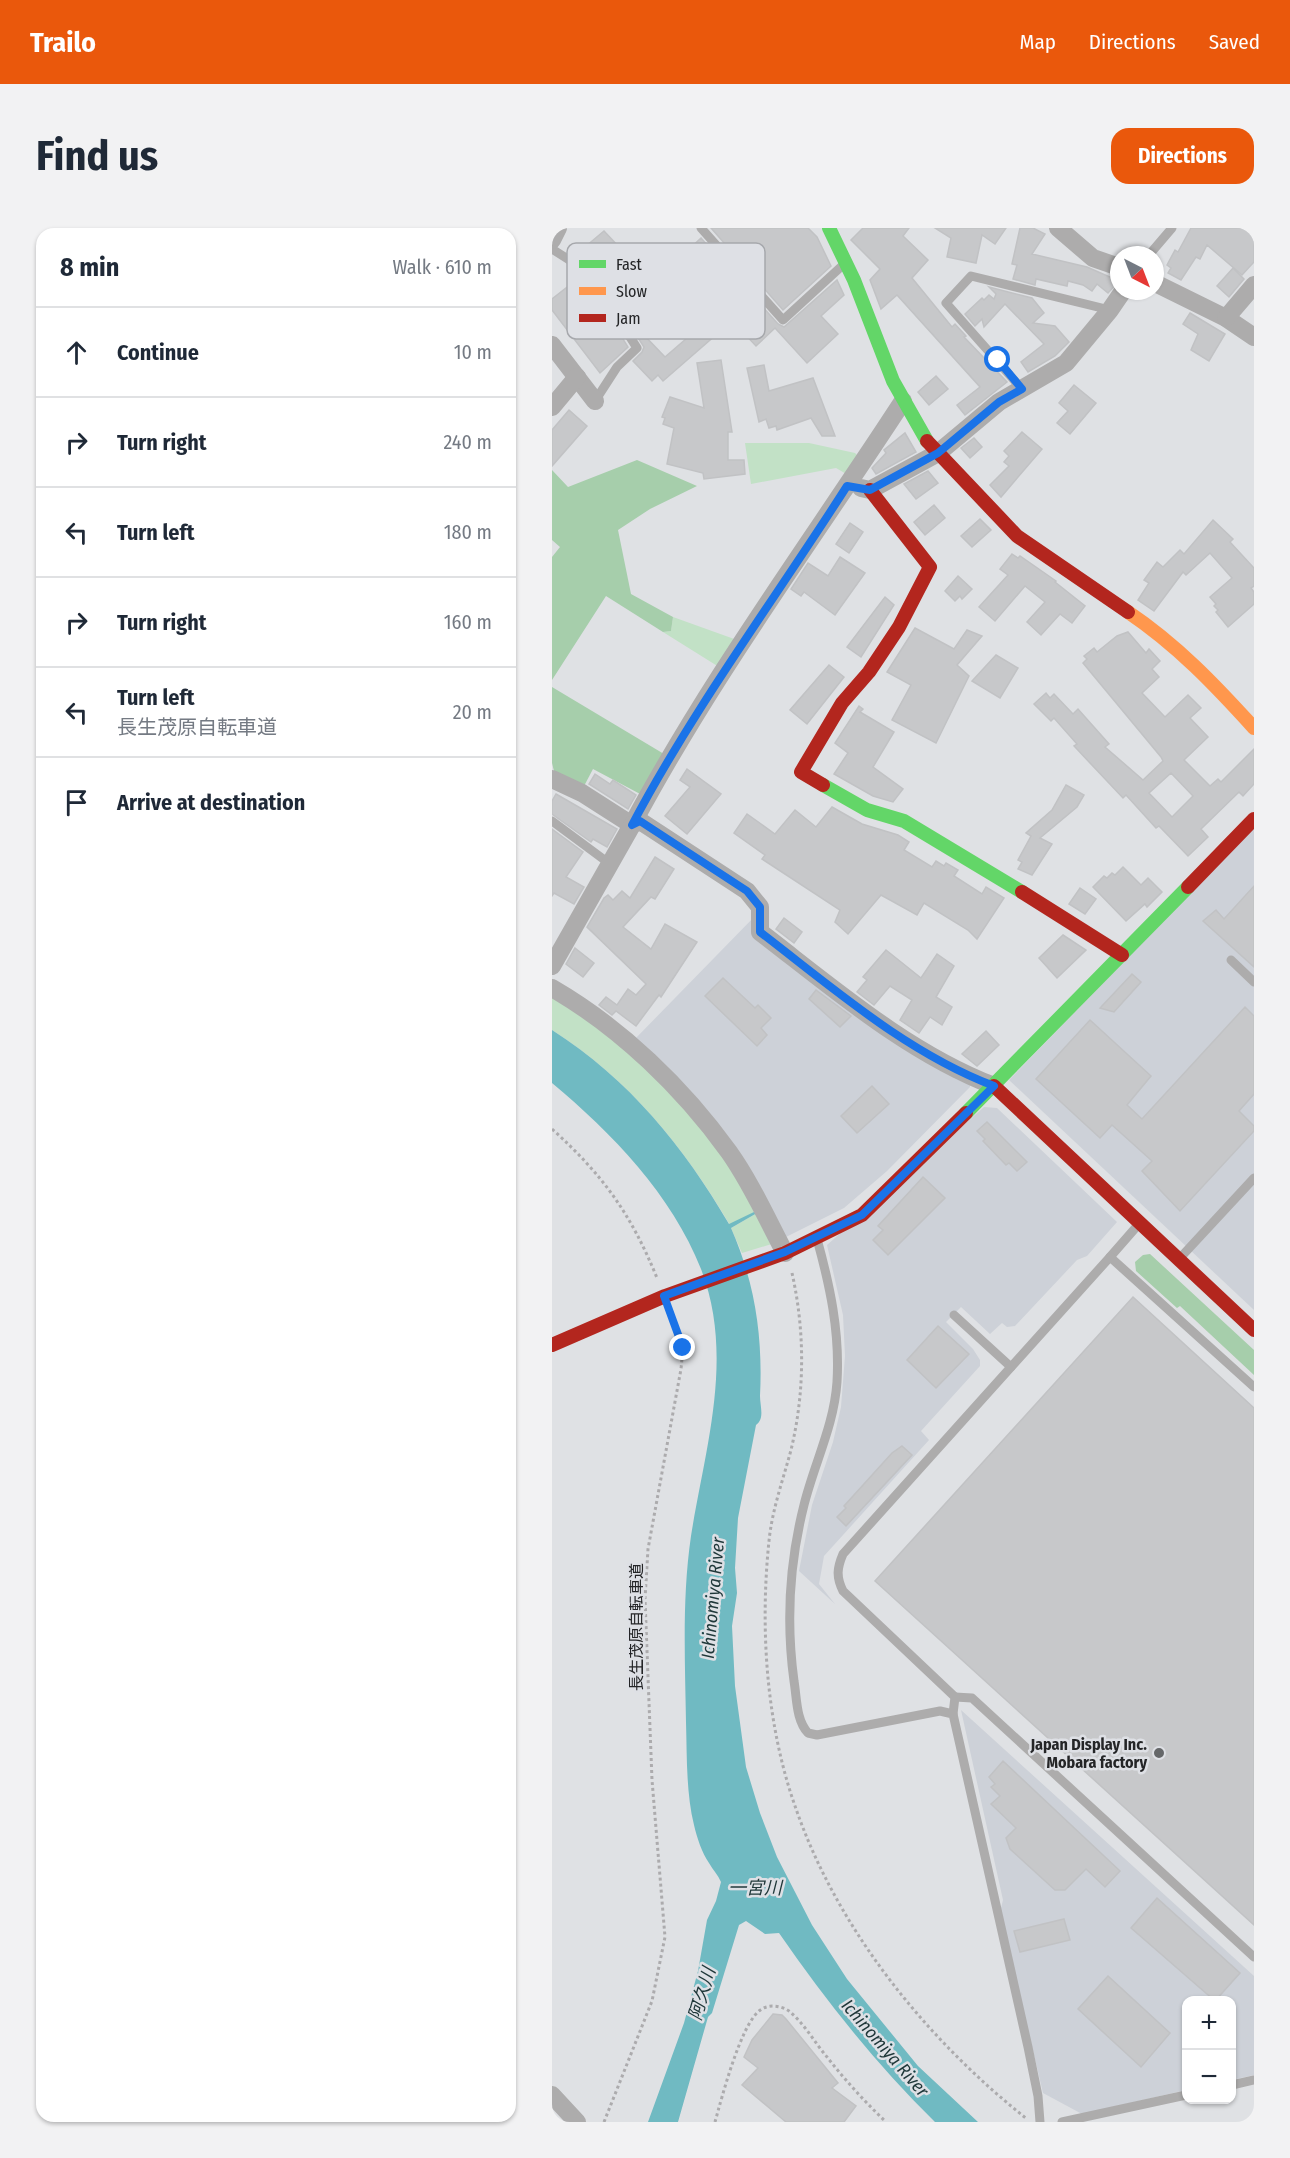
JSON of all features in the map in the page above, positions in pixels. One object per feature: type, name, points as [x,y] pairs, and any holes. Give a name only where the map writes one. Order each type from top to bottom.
[{"type":"street","points":[[552,240],[558,228]]},
{"type":"street","points":[[1058,228],[1093,258],[1110,264]]},
{"type":"street","points":[[835,231],[903,400],[927,441],[1017,536],[1158,632],[1198,667],[1254,728]]},
{"type":"street","points":[[1226,318],[1254,285]]},
{"type":"street","points":[[1164,287],[1226,318],[1254,337]]},
{"type":"street","points":[[847,486],[870,490],[938,453],[999,402],[1066,363],[1117,300]]},
{"type":"street","points":[[552,345],[595,401]]},
{"type":"street","points":[[552,407],[577,377]]},
{"type":"street","points":[[552,966],[665,762],[903,400]]},
{"type":"street","points":[[870,490],[930,567],[899,627],[869,672],[842,703],[801,772],[867,810],[904,821],[989,871],[1122,955]]},
{"type":"street","points":[[552,779],[582,793],[632,825]]},
{"type":"street","points":[[552,1345],[664,1296],[782,1253],[862,1215],[994,1086],[1254,819]]},
{"type":"street","points":[[632,825],[640,821],[747,891],[760,907],[760,932],[874,1020],[974,1078],[994,1086],[1254,1330]]},
{"type":"street","points":[[552,988],[628,1044],[686,1097],[746,1178],[782,1253]]},
{"type":"street","points":[[552,2095],[577,2122]]},
{"type":"lane","points":[[701,228],[714,243]]},
{"type":"lane","points":[[1157,246],[1172,228]]},
{"type":"lane","points":[[552,249],[567,259]]},
{"type":"lane","points":[[765,300],[783,320],[846,263]]},
{"type":"lane","points":[[1022,389],[946,303],[971,276],[1110,310]]},
{"type":"lane","points":[[595,401],[616,367],[637,348],[631,339]]},
{"type":"lane","points":[[552,821],[610,864]]},
{"type":"lane","points":[[1231,960],[1254,982]]},
{"type":"lane","points":[[1178,1260],[1254,1178]]},
{"type":"lane","points":[[1139,1224],[843,1554],[837,1567],[838,1580],[843,1591],[955,1697],[972,1698],[1254,1957]]},
{"type":"lane","points":[[817,1238],[831,1289],[836,1322],[837,1384],[832,1417],[804,1504],[789,1589],[791,1652],[800,1719],[808,1733],[818,1735],[940,1711],[953,1714]]},
{"type":"lane","points":[[1110,1257],[1254,1387]]},
{"type":"lane","points":[[954,1315],[1011,1367]]},
{"type":"lane","points":[[955,1697],[953,1714],[1028,2047],[1038,2096],[1040,2122]]},
{"type":"lane","points":[[1236,2084],[1254,2080]]},
{"type":"lane","points":[[1062,2122],[1182,2096]]},
{"type":"path","name":"長生茂原自転車道","points":[[552,1129],[587,1161],[630,1218],[664,1296],[683,1348],[648,1549],[645,1599],[652,1780],[665,1937],[652,2001],[604,2122]]},
{"type":"path","points":[[782,1253],[792,1275],[802,1370],[795,1430],[769,1540],[765,1620],[771,1700],[779,1751],[812,1849],[862,1941],[937,2036],[989,2089],[1031,2122]]},
{"type":"path","points":[[715,2122],[729,2074],[751,2022],[759,2011],[773,2006],[787,2010],[797,2019],[841,2075],[886,2122]]},
{"type":"shaded area","points":[[1254,828],[1254,1310],[1009,1080]]},
{"type":"shaded area","points":[[756,915],[755,932],[970,1083],[970,1087],[887,1171],[844,1208],[786,1237],[634,1040]]},
{"type":"shaded area","points":[[984,1107],[997,1108],[1117,1222],[1087,1256],[1077,1260],[1015,1326],[1007,1327],[1002,1323],[990,1334],[961,1307],[946,1322],[973,1349],[980,1360],[980,1366],[921,1431],[929,1440],[824,1556],[819,1584],[835,1604],[799,1571],[812,1505],[833,1442],[841,1407],[845,1356],[843,1315],[827,1245]]},
{"type":"shaded area","points":[[961,1710],[1254,1976],[1254,2075],[1236,2079],[1236,1996],[1182,1996],[1182,2091],[1082,2114],[1043,2093],[1000,1912],[1003,1900]]},
{"type":"green space","points":[[745,443],[809,443],[855,453],[859,457],[848,475],[836,468],[751,484]]},
{"type":"green space","points":[[637,460],[697,486],[650,509],[618,530],[631,594],[673,617],[671,631],[663,632],[606,596],[552,680],[552,557],[560,547],[552,540],[552,470],[568,487]]},
{"type":"green space","points":[[673,617],[737,640],[719,667],[663,632],[671,631]]},
{"type":"green space","points":[[552,687],[664,754],[642,795],[593,769],[583,788],[555,775],[552,763]]},
{"type":"green space","points":[[552,996],[627,1050],[673,1095],[732,1166],[756,1211],[730,1225],[694,1169],[653,1117],[606,1070],[552,1030]]},
{"type":"green space","points":[[757,1213],[775,1243],[742,1253],[731,1228]]},
{"type":"green space","points":[[1150,1254],[1254,1350],[1254,1375],[1180,1306],[1177,1308],[1136,1271],[1135,1262],[1143,1255]]},
{"type":"water","name":"一宮川","points":[[552,1030],[606,1070],[652,1116],[693,1168],[729,1224],[756,1211],[757,1213],[731,1228],[752,1290],[756,1310],[761,1374],[761,1416],[756,1425],[738,1518],[735,1568],[737,1593],[732,1626],[735,1686],[746,1767],[777,1857],[812,1925],[847,1979],[918,2066],[978,2122],[935,2122],[892,2078],[852,2031],[779,1933],[765,1934],[746,1921],[739,1925],[712,2013],[708,2017],[678,2122],[648,2122],[684,2023],[698,1971],[707,1920],[716,1901],[721,1882],[702,1850],[691,1813],[687,1774],[685,1652],[688,1559],[714,1402],[716,1335],[711,1302],[701,1269],[674,1216],[657,1191],[618,1144],[552,1083]]},
{"type":"building","points":[[711,228],[808,228],[817,237],[831,266],[783,310],[765,290],[765,243],[724,243]]},
{"type":"building","points":[[863,228],[909,228],[903,236],[928,260],[912,278],[952,327],[955,324],[966,336],[964,337],[1007,382],[965,415],[957,405],[980,387],[897,295],[881,309],[870,280],[880,269],[851,240]]},
{"type":"building","points":[[935,228],[1006,228],[995,244],[982,235],[976,263],[947,257],[951,238]]},
{"type":"building","points":[[1020,228],[1033,228],[1045,234],[1032,254],[1087,267],[1110,277],[1110,291],[1108,293],[1097,284],[1092,291],[1083,285],[1068,281],[1067,286],[1036,279],[1035,285],[1013,279],[1017,265],[1012,264]]},
{"type":"building","points":[[1191,228],[1249,228],[1254,232],[1254,262],[1242,275],[1207,245],[1200,259],[1196,257],[1181,280],[1168,273],[1171,268],[1167,265],[1175,250],[1178,252]]},
{"type":"building","points":[[604,231],[615,243],[590,243]]},
{"type":"building","points":[[701,238],[705,243],[696,243]]},
{"type":"building","points":[[1233,268],[1244,279],[1229,297],[1217,286]]},
{"type":"building","points":[[837,280],[844,295],[821,316],[838,334],[807,363],[775,328],[765,337],[765,310],[778,324],[784,327]]},
{"type":"building","points":[[567,287],[567,330],[552,310],[552,299]]},
{"type":"building","points":[[989,287],[1032,298],[1044,313],[1033,323],[1055,326],[1069,342],[1055,356],[1028,372],[1021,362],[1044,344],[1005,304],[984,327],[982,319],[975,326],[965,314],[982,298],[984,300],[989,295],[994,299],[996,294]]},
{"type":"building","points":[[1190,313],[1225,334],[1209,361],[1191,350],[1198,334],[1183,324]]},
{"type":"building","points":[[574,339],[623,339],[628,347],[600,373]]},
{"type":"building","points":[[639,339],[648,339],[665,357],[686,339],[711,339],[663,381],[658,375],[652,381],[633,361],[644,347]]},
{"type":"building","points":[[749,339],[763,339],[756,346]]},
{"type":"building","points":[[721,360],[732,432],[728,432],[728,460],[744,460],[745,474],[704,479],[703,473],[667,464],[674,428],[663,424],[665,418],[662,417],[670,397],[704,408],[697,363]]},
{"type":"building","points":[[764,365],[769,391],[813,378],[835,436],[822,436],[811,418],[777,430],[776,426],[769,428],[766,419],[759,422],[747,368]]},
{"type":"building","points":[[936,376],[948,389],[929,405],[918,392]]},
{"type":"building","points":[[1074,385],[1096,403],[1070,434],[1057,423],[1068,411],[1059,403]]},
{"type":"building","points":[[569,410],[587,426],[552,466],[552,430]]},
{"type":"building","points":[[1022,432],[1042,449],[1001,497],[990,485],[1009,466],[1004,462],[1009,456],[1004,451]]},
{"type":"building","points":[[905,433],[916,452],[876,474],[872,468],[886,453],[884,450]]},
{"type":"building","points":[[974,438],[982,447],[970,458],[961,448]]},
{"type":"building","points":[[928,471],[938,483],[916,499],[904,484]]},
{"type":"building","points":[[934,505],[945,518],[925,535],[914,522]]},
{"type":"building","points":[[980,519],[991,530],[972,547],[961,536]]},
{"type":"building","points":[[1213,520],[1233,539],[1230,542],[1254,568],[1254,586],[1251,588],[1254,592],[1254,604],[1228,627],[1216,612],[1218,610],[1214,606],[1216,604],[1210,597],[1232,578],[1210,553],[1186,575],[1183,572],[1154,611],[1138,600],[1149,583],[1144,580],[1157,562],[1163,567],[1180,550],[1184,554]]},
{"type":"building","points":[[850,523],[863,532],[849,553],[836,544]]},
{"type":"building","points":[[1012,554],[1018,558],[1020,556],[1056,581],[1085,606],[1072,623],[1060,614],[1041,635],[1027,622],[1045,602],[1025,586],[995,621],[979,607],[1008,575],[1000,569]]},
{"type":"building","points":[[840,557],[865,573],[835,615],[804,592],[801,596],[791,589],[808,563],[828,576]]},
{"type":"building","points":[[958,576],[972,589],[962,599],[960,596],[955,601],[945,591]]},
{"type":"building","points":[[885,597],[894,605],[861,657],[847,647]]},
{"type":"building","points":[[915,628],[954,649],[967,630],[982,636],[957,665],[969,676],[936,743],[892,720],[911,685],[887,672]]},
{"type":"building","points":[[1128,632],[1146,653],[1149,649],[1160,661],[1152,669],[1159,677],[1142,693],[1165,717],[1188,695],[1201,708],[1190,718],[1208,737],[1184,760],[1210,786],[1218,779],[1221,782],[1254,749],[1254,784],[1243,796],[1239,792],[1201,829],[1208,837],[1188,856],[1159,826],[1156,828],[1126,795],[1123,798],[1074,746],[1077,744],[1054,718],[1051,721],[1034,704],[1046,693],[1050,698],[1054,694],[1073,714],[1078,709],[1109,744],[1105,747],[1143,780],[1163,761],[1161,757],[1083,663],[1087,659],[1084,656],[1094,648],[1097,652],[1117,636]],"holes":[[[1171,773],[1193,796],[1172,817],[1149,793]]]},
{"type":"building","points":[[996,655],[1018,668],[1000,698],[972,681]]},
{"type":"building","points":[[829,665],[844,677],[807,724],[790,710]]},
{"type":"building","points":[[859,706],[863,709],[860,712],[894,732],[873,767],[903,789],[893,802],[873,796],[834,774],[848,753],[835,743]]},
{"type":"building","points":[[687,769],[721,794],[687,834],[665,816],[690,787],[680,780]]},
{"type":"building","points":[[595,774],[610,784],[613,780],[636,795],[628,809],[589,784]]},
{"type":"building","points":[[1066,785],[1084,795],[1077,807],[1040,838],[1052,844],[1032,875],[1018,869],[1022,862],[1018,860],[1031,836],[1026,833],[1052,810]]},
{"type":"building","points":[[556,794],[617,829],[607,847],[593,839],[591,842],[552,814],[552,801]]},
{"type":"building","points":[[832,807],[862,824],[898,835],[909,842],[904,850],[932,867],[936,861],[944,866],[946,863],[958,870],[954,876],[982,894],[986,887],[1004,898],[977,939],[968,930],[924,903],[917,915],[881,895],[848,934],[835,922],[840,910],[762,859],[765,855],[734,833],[747,814],[775,834],[795,810],[816,827]]},
{"type":"building","points":[[552,829],[583,852],[566,877],[584,887],[574,904],[554,893],[552,896]]},
{"type":"building","points":[[655,857],[674,869],[655,899],[651,897],[623,927],[651,949],[665,924],[697,942],[661,997],[659,995],[636,1026],[616,1011],[612,1015],[599,1005],[606,997],[617,1005],[628,989],[636,995],[646,984],[587,927],[608,895],[613,900],[622,891],[630,898]]},
{"type":"building","points":[[1123,867],[1141,885],[1148,878],[1162,892],[1147,907],[1145,904],[1126,921],[1093,887],[1104,876],[1107,878],[1112,873],[1115,875]]},
{"type":"building","points":[[1254,886],[1254,967],[1203,921],[1216,910],[1224,919]]},
{"type":"building","points":[[1080,888],[1096,899],[1085,914],[1069,904]]},
{"type":"building","points":[[784,918],[802,932],[794,943],[776,929]]},
{"type":"building","points":[[1063,935],[1086,950],[1057,978],[1039,958]]},
{"type":"building","points":[[575,948],[594,963],[583,977],[566,964]]},
{"type":"building","points":[[886,950],[921,978],[937,954],[954,966],[936,997],[952,1007],[942,1025],[930,1017],[919,1033],[900,1020],[912,1000],[890,986],[874,1005],[857,992],[867,980],[863,977]]},
{"type":"building","points":[[1132,974],[1141,982],[1114,1012],[1100,1008]]},
{"type":"building","points":[[723,978],[755,1008],[758,1005],[771,1018],[761,1028],[767,1035],[757,1046],[705,996]]},
{"type":"building","points":[[816,990],[851,1016],[840,1027],[809,999]]},
{"type":"building","points":[[1245,1007],[1254,1016],[1254,1094],[1239,1111],[1254,1126],[1254,1131],[1180,1211],[1142,1171],[1152,1161],[1112,1125],[1100,1138],[1036,1079],[1090,1020],[1151,1076],[1127,1105],[1142,1119]]},
{"type":"building","points":[[986,1031],[999,1045],[977,1066],[962,1054]]},
{"type":"building","points":[[872,1086],[889,1104],[857,1133],[841,1116]]},
{"type":"building","points":[[987,1122],[1027,1162],[1017,1171],[1009,1163],[1006,1165],[983,1141],[985,1139],[977,1131]]},
{"type":"building","points":[[923,1177],[945,1198],[888,1255],[873,1240],[883,1230],[878,1226]]},
{"type":"building","name":"Japan Display Inc. Mobara factory","points":[[1133,1297],[1254,1408],[1254,1925],[875,1581]]},
{"type":"building","points":[[938,1326],[969,1354],[936,1388],[907,1360]]},
{"type":"building","points":[[902,1446],[912,1455],[846,1526],[837,1517],[846,1508],[844,1506],[892,1453]]},
{"type":"building","points":[[1003,1761],[1120,1871],[1105,1887],[1086,1869],[1065,1890],[1055,1890],[1010,1849],[1006,1838],[1016,1828],[991,1804],[1000,1796],[991,1787],[995,1784],[989,1777]]},
{"type":"building","points":[[1157,1898],[1240,1973],[1219,1996],[1209,1996],[1131,1928]]},
{"type":"building","points":[[1064,1919],[1070,1940],[1020,1952],[1014,1931]]},
{"type":"building","points":[[1108,1976],[1170,2033],[1141,2067],[1078,2009]]},
{"type":"building","points":[[773,2014],[782,2015],[786,2019],[838,2083],[832,2088],[856,2106],[844,2122],[786,2122],[742,2085],[758,2068],[744,2057],[752,2040]]},
{"type":"traffic: fast","points":[[829,228],[854,280],[893,381],[927,441]]},
{"type":"traffic: fast","points":[[823,785],[867,810],[904,821],[1022,892]]},
{"type":"traffic: fast","points":[[966,1113],[1188,887]]},
{"type":"traffic: slow","points":[[1128,612],[1195,666],[1254,728]]},
{"type":"traffic: jam","points":[[927,441],[1017,536],[1128,612]]},
{"type":"traffic: jam","points":[[823,785],[801,772],[842,703],[869,672],[899,627],[930,567],[870,490]]},
{"type":"traffic: jam","points":[[1188,887],[1254,819]]},
{"type":"traffic: jam","points":[[1022,892],[1122,955]]},
{"type":"traffic: jam","points":[[994,1086],[1254,1330]]},
{"type":"traffic: jam","points":[[552,1345],[665,1296],[785,1253],[862,1215],[966,1113]]},
{"type":"place","name":"Japan Display Inc. Mobara factory","points":[[1159,1753]]},
{"type":"route","points":[[683,1348],[664,1296],[785,1252],[862,1215],[994,1086],[974,1078],[874,1020],[760,932],[760,907],[747,891],[640,821],[632,825],[665,762],[847,486],[870,490],[938,453],[999,402],[1022,389],[998,360]]},
{"type":"water label","name":"Ichinomiya River","points":[[713,1598]]},
{"type":"water label","name":"阿久川","points":[[702,1994]]},
{"type":"water label","name":"Ichinomiya River","points":[[885,2048]]}]
